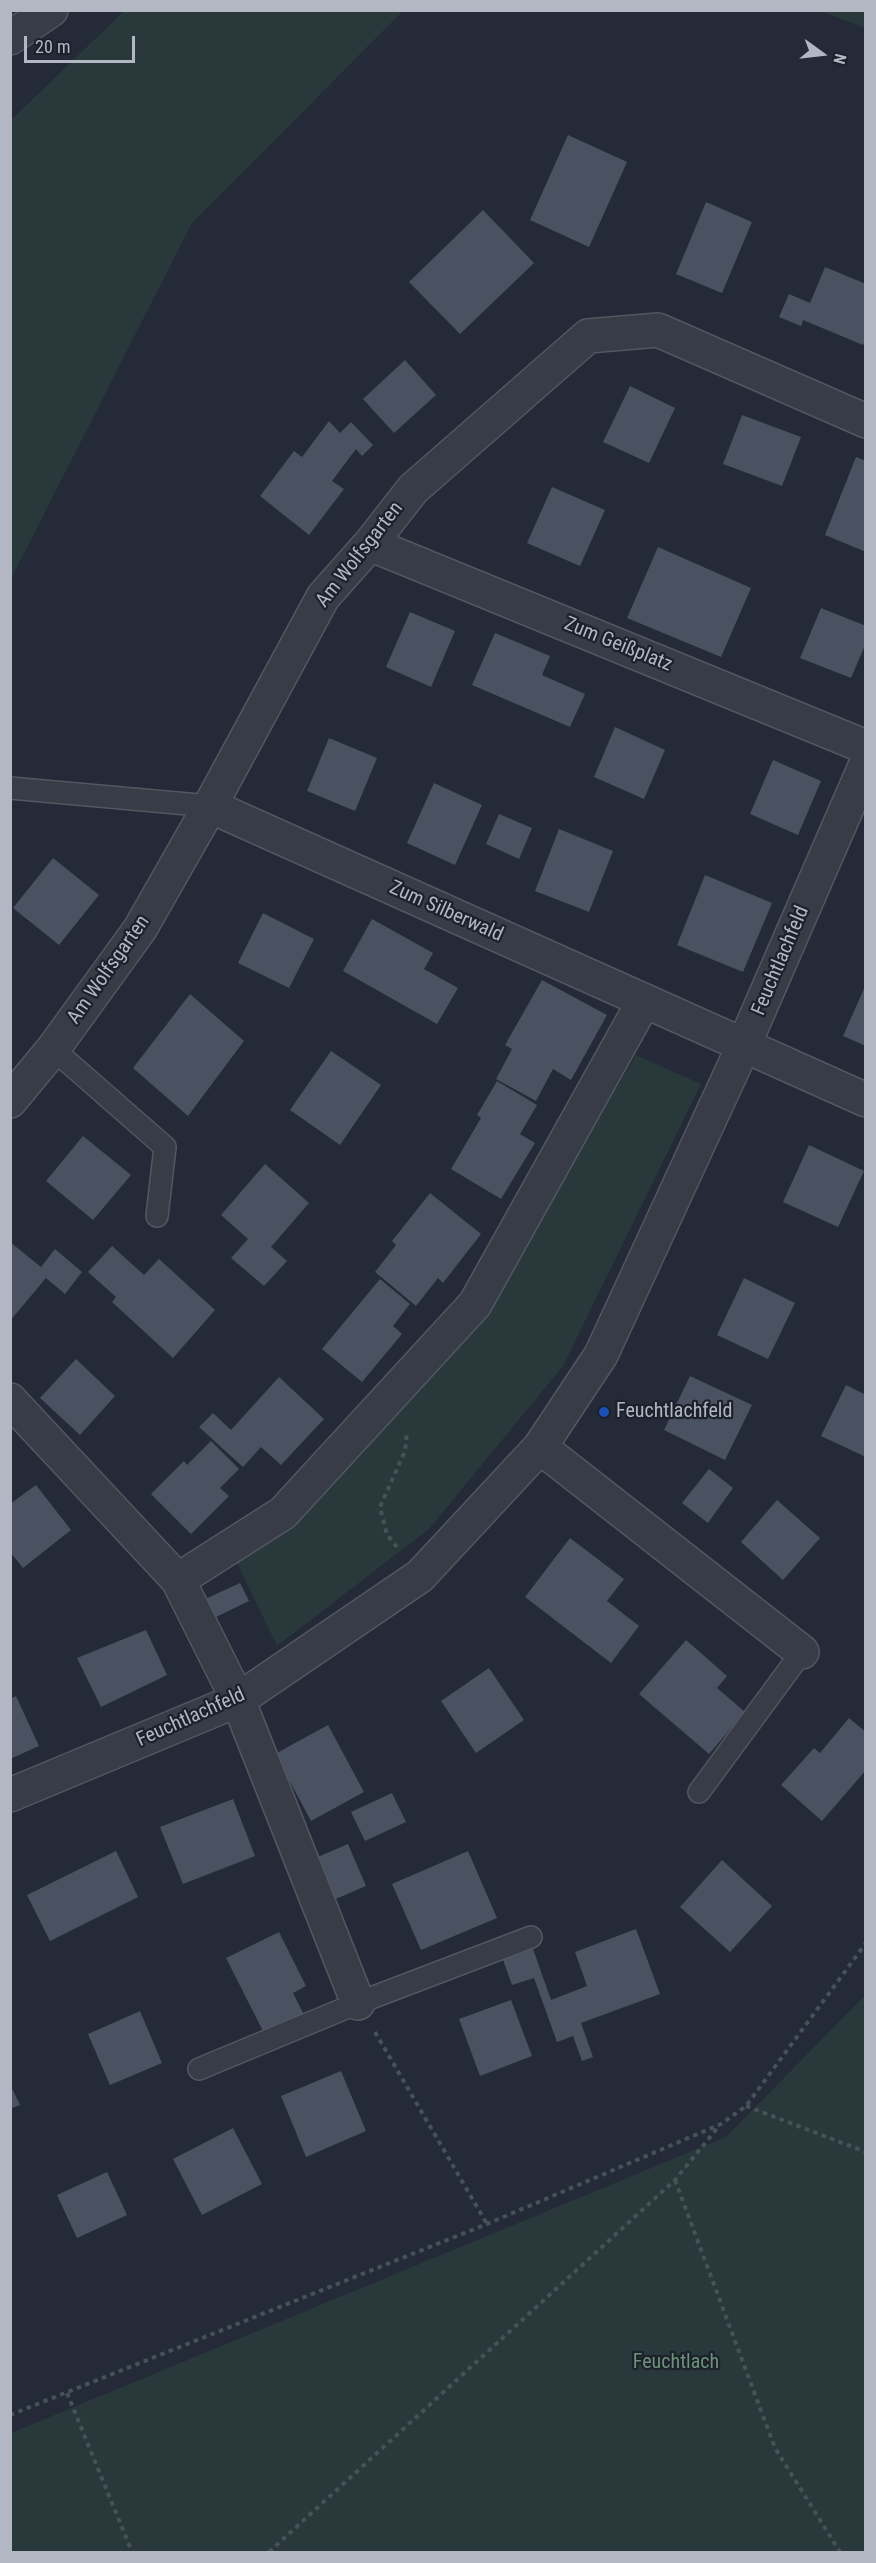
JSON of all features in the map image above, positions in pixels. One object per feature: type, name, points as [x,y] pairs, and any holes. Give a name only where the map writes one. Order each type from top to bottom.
[{"type":"street","points":[[10,38],[51,10]]},
{"type":"street","name":"Am Wolfsgarten","points":[[10,1101],[53,1049],[140,929],[210,806],[323,597],[370,544],[413,489],[588,336],[657,330],[866,421]]},
{"type":"street","name":"Zum Geißplatz","points":[[370,544],[866,747]]},
{"type":"street","name":"Feuchtlachfeld","points":[[10,1795],[238,1700],[420,1576],[540,1447],[601,1355],[743,1047],[866,764]]},
{"type":"street","name":"Zum Silberwald","points":[[210,806],[743,1047],[866,1100]]},
{"type":"street","points":[[178,1580],[283,1513],[475,1304],[644,1001]]},
{"type":"street","points":[[10,1400],[178,1580],[238,1700],[358,2003]]},
{"type":"street","points":[[540,1447],[802,1652]]},
{"type":"lane","name":"Zum Silberwald","points":[[10,789],[210,806]]},
{"type":"lane","points":[[53,1049],[165,1147],[157,1216]]},
{"type":"lane","points":[[699,1792],[802,1652]]},
{"type":"lane","points":[[199,2069],[358,2003],[531,1937]]},
{"type":"path","points":[[386,1401],[408,1425],[405,1451],[380,1507],[387,1535],[420,1576]]},
{"type":"path","points":[[10,2415],[487,2224],[721,2124],[746,2106],[866,1942]]},
{"type":"path","points":[[358,2003],[487,2224]]},
{"type":"path","points":[[746,2106],[866,2152]]},
{"type":"path","points":[[269,2553],[675,2181],[721,2124]]},
{"type":"path","points":[[675,2181],[776,2448],[840,2553]]},
{"type":"path","points":[[67,2393],[132,2553]]},
{"type":"green space","points":[[124,11],[403,11],[192,223],[11,579],[11,120]]},
{"type":"green space","points":[[823,11],[865,11],[865,28],[828,14]]},
{"type":"green space","points":[[636,1055],[701,1084],[563,1366],[429,1529],[277,1646],[235,1559],[484,1313]]},
{"type":"green space","name":"Feuchtlach","points":[[865,1995],[865,2552],[11,2552],[11,2433],[726,2137]]},
{"type":"building","points":[[568,135],[627,162],[589,247],[530,220]]},
{"type":"building","points":[[706,202],[752,222],[722,293],[676,274]]},
{"type":"building","points":[[483,210],[534,263],[460,334],[409,282]]},
{"type":"building","points":[[825,267],[866,284],[866,340],[863,345],[803,320],[801,326],[779,317],[789,294],[810,303]]},
{"type":"building","points":[[405,360],[436,395],[394,433],[363,399]]},
{"type":"building","points":[[630,386],[675,408],[649,463],[603,442]]},
{"type":"building","points":[[742,415],[801,437],[782,486],[723,464]]},
{"type":"building","points":[[329,421],[340,433],[351,422],[373,445],[362,456],[356,449],[332,481],[344,489],[309,535],[260,496],[294,451],[302,457]]},
{"type":"building","points":[[856,457],[866,461],[866,552],[825,535]]},
{"type":"building","points":[[552,487],[605,510],[580,566],[527,543]]},
{"type":"building","points":[[658,547],[751,588],[721,657],[627,618]]},
{"type":"building","points":[[821,608],[866,626],[866,643],[851,678],[800,658]]},
{"type":"building","points":[[410,612],[455,631],[431,687],[386,667]]},
{"type":"building","points":[[495,633],[550,656],[542,675],[585,694],[570,727],[472,685]]},
{"type":"building","points":[[615,727],[665,750],[644,799],[594,777]]},
{"type":"building","points":[[329,738],[377,758],[355,811],[307,791]]},
{"type":"building","points":[[773,760],[821,781],[798,835],[750,814]]},
{"type":"building","points":[[434,783],[482,805],[455,865],[407,843]]},
{"type":"building","points":[[499,814],[532,828],[519,859],[486,844]]},
{"type":"building","points":[[559,829],[613,851],[589,912],[535,891]]},
{"type":"building","points":[[53,858],[99,895],[59,945],[13,908]]},
{"type":"building","points":[[705,875],[772,903],[743,972],[677,945]]},
{"type":"building","points":[[263,913],[314,939],[289,988],[238,963]]},
{"type":"building","points":[[372,919],[433,953],[424,969],[458,988],[437,1024],[343,971]]},
{"type":"building","points":[[542,980],[607,1015],[571,1080],[553,1069],[536,1101],[496,1079],[512,1049],[505,1045]]},
{"type":"building","points":[[866,984],[866,1046],[843,1036]]},
{"type":"building","points":[[190,994],[244,1041],[188,1116],[133,1068]]},
{"type":"building","points":[[331,1051],[381,1085],[340,1145],[290,1110]]},
{"type":"building","points":[[497,1081],[537,1105],[520,1134],[535,1143],[501,1199],[451,1169],[481,1118],[477,1115]]},
{"type":"building","points":[[83,1136],[131,1175],[93,1220],[46,1181]]},
{"type":"building","points":[[809,1145],[864,1171],[838,1227],[783,1202]]},
{"type":"building","points":[[265,1164],[309,1203],[271,1247],[287,1261],[264,1286],[231,1258],[248,1239],[221,1215]]},
{"type":"building","points":[[430,1193],[481,1234],[443,1283],[438,1278],[416,1306],[375,1272],[396,1245],[392,1241]]},
{"type":"building","points":[[10,1242],[41,1267],[55,1249],[82,1272],[65,1294],[46,1278],[10,1321]]},
{"type":"building","points":[[112,1246],[144,1275],[159,1259],[215,1310],[173,1358],[112,1302],[116,1297],[88,1272]]},
{"type":"building","points":[[744,1278],[795,1303],[768,1359],[717,1335]]},
{"type":"building","points":[[380,1279],[410,1304],[393,1326],[402,1334],[362,1382],[322,1349]]},
{"type":"building","points":[[76,1359],[115,1396],[80,1435],[40,1398]]},
{"type":"building","points":[[690,1376],[752,1405],[725,1460],[664,1430]]},
{"type":"building","points":[[279,1377],[324,1419],[281,1465],[261,1447],[243,1467],[199,1427],[213,1413],[231,1430]]},
{"type":"building","points":[[846,1385],[866,1395],[866,1457],[821,1436]]},
{"type":"building","points":[[211,1441],[239,1469],[220,1488],[229,1496],[191,1534],[151,1494],[184,1461],[187,1465]]},
{"type":"building","points":[[709,1469],[733,1488],[708,1523],[682,1503]]},
{"type":"building","points":[[36,1485],[71,1530],[23,1568],[10,1552],[10,1504]]},
{"type":"building","points":[[777,1500],[820,1538],[783,1580],[741,1542]]},
{"type":"building","points":[[570,1538],[624,1579],[607,1601],[639,1626],[611,1663],[525,1597]]},
{"type":"building","points":[[240,1583],[249,1601],[212,1619],[203,1600]]},
{"type":"building","points":[[146,1630],[167,1675],[101,1707],[77,1658]]},
{"type":"building","points":[[686,1640],[727,1676],[717,1688],[745,1712],[709,1754],[639,1694]]},
{"type":"building","points":[[489,1668],[524,1720],[476,1753],[441,1701]]},
{"type":"building","points":[[16,1696],[39,1746],[10,1759],[10,1699]]},
{"type":"building","points":[[849,1718],[866,1732],[866,1770],[822,1821],[781,1785],[814,1748],[820,1753]]},
{"type":"building","points":[[328,1725],[364,1792],[311,1821],[275,1754]]},
{"type":"building","points":[[392,1793],[406,1822],[365,1841],[351,1812]]},
{"type":"building","points":[[233,1799],[255,1856],[183,1884],[160,1827]]},
{"type":"building","points":[[348,1844],[366,1886],[331,1901],[313,1859]]},
{"type":"building","points":[[116,1851],[138,1897],[50,1941],[27,1895]]},
{"type":"building","points":[[468,1851],[497,1918],[421,1950],[392,1884]]},
{"type":"building","points":[[722,1860],[772,1906],[730,1952],[680,1907]]},
{"type":"building","points":[[636,1929],[660,1994],[581,2023],[593,2057],[582,2061],[573,2036],[557,2042],[534,1978],[512,1985],[502,1957],[532,1946],[551,2000],[587,1986],[575,1952]]},
{"type":"building","points":[[279,1932],[306,1986],[293,1993],[304,2015],[265,2035],[226,1958]]},
{"type":"building","points":[[511,2000],[532,2056],[480,2076],[459,2019]]},
{"type":"building","points":[[140,2011],[162,2063],[110,2085],[88,2034]]},
{"type":"building","points":[[341,2071],[366,2131],[306,2157],[281,2096]]},
{"type":"building","points":[[10,2084],[20,2105],[10,2109]]},
{"type":"building","points":[[233,2128],[262,2184],[202,2215],[173,2159]]},
{"type":"building","points":[[107,2172],[127,2215],[77,2238],[57,2195]]},
{"type":"place","name":"Feuchtlachfeld","points":[[604,1412]]}]
